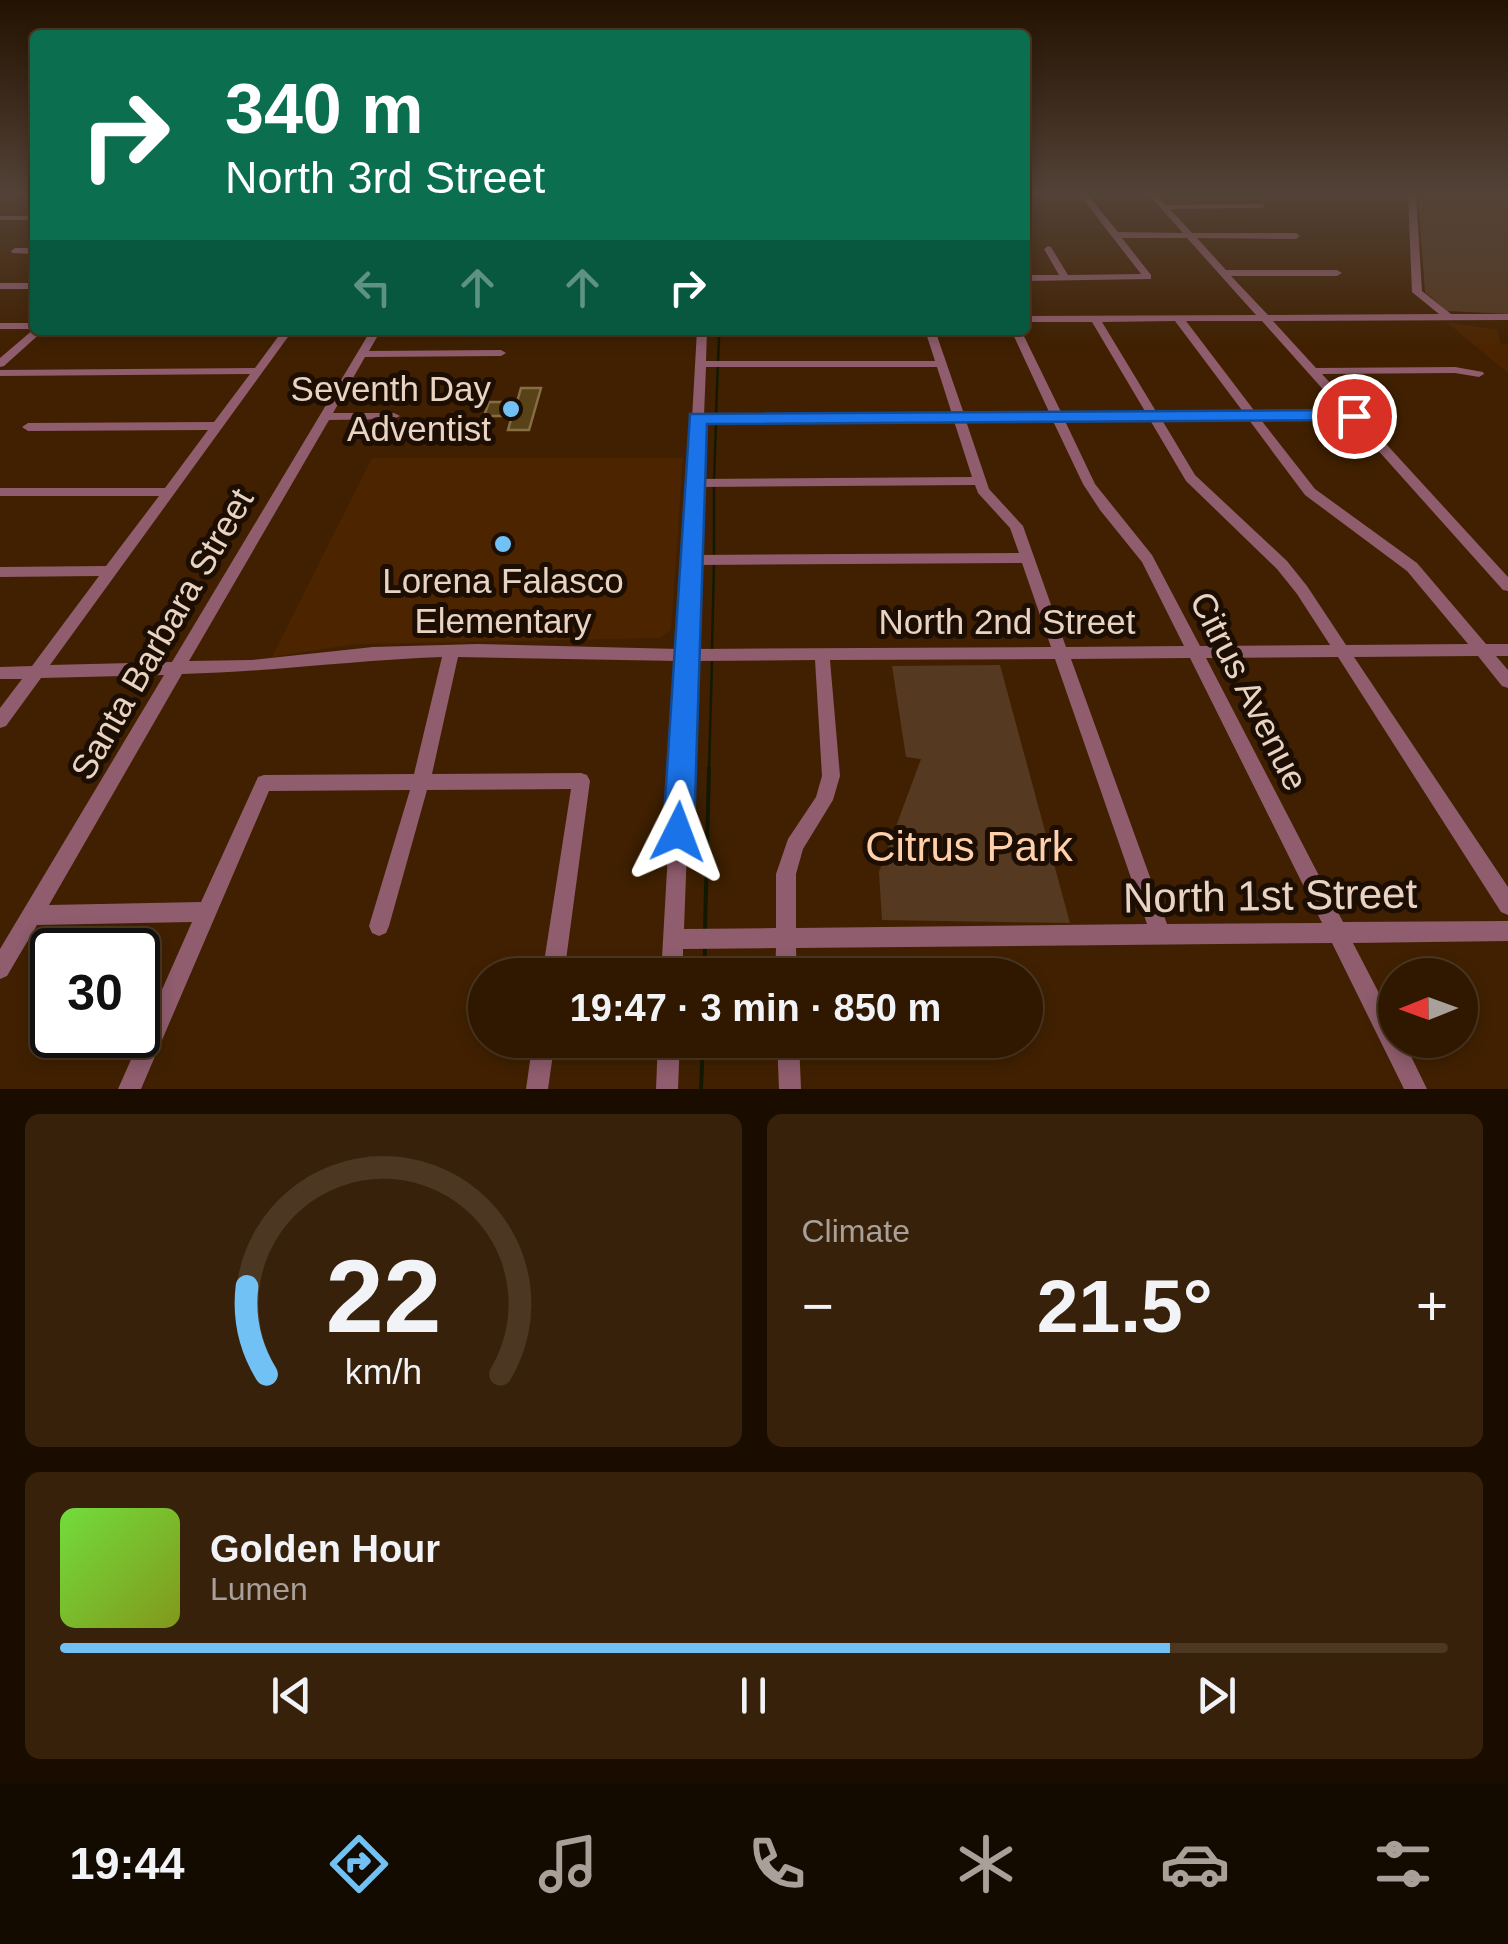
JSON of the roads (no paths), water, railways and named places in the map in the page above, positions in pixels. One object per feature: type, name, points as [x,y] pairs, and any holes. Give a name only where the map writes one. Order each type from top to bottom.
[{"type":"street","points":[[1030,278],[1148,277],[1123,245]]},
{"type":"street","points":[[1198,245],[1508,586]]},
{"type":"street","points":[[1415,245],[1417,292],[1448,318]]},
{"type":"street","points":[[1048,249],[1065,278]]},
{"type":"street","points":[[16,251],[30,251]]},
{"type":"street","points":[[1224,273],[1337,274]]},
{"type":"street","points":[[0,286],[30,286]]},
{"type":"street","points":[[1030,318],[1508,318]]},
{"type":"street","points":[[1095,318],[1190,478],[1282,566],[1508,905]]},
{"type":"street","points":[[1178,318],[1310,492],[1412,567],[1508,680]]},
{"type":"street","points":[[0,326],[30,328]]},
{"type":"street","points":[[0,364],[30,335]]},
{"type":"street","points":[[0,721],[284,335]]},
{"type":"street","name":"Santa Barbara Street","points":[[0,968],[373,335]]},
{"type":"street","points":[[672,958],[702,335]]},
{"type":"street","points":[[932,335],[981,481],[993,504],[1016,526],[1160,934]]},
{"type":"street","name":"Citrus Avenue","points":[[1018,335],[1097,497],[1139,543],[1416,1089]]},
{"type":"street","points":[[362,354],[501,353]]},
{"type":"street","points":[[700,364],[942,364]]},
{"type":"street","points":[[0,372],[257,371]]},
{"type":"street","points":[[1314,371],[1479,374]]},
{"type":"street","points":[[324,417],[394,416]]},
{"type":"street","points":[[697,418],[1354,416]]},
{"type":"street","points":[[28,427],[217,426]]},
{"type":"street","points":[[694,483],[981,481]]},
{"type":"street","points":[[0,492],[169,492]]},
{"type":"street","points":[[691,560],[1028,558]]},
{"type":"street","points":[[0,572],[107,576]]},
{"type":"street","name":"North 2nd Street","points":[[0,673],[252,666],[372,653],[451,651],[686,655],[1508,650]]},
{"type":"street","points":[[379,926],[420,782],[451,651]]},
{"type":"street","points":[[785,958],[784,889],[790,858],[824,800],[831,776],[822,654]]},
{"type":"street","points":[[128,1089],[264,783],[581,781],[555,958]]},
{"type":"street","points":[[32,915],[207,912]]},
{"type":"street","name":"North 1st Street","points":[[673,939],[1508,931]]},
{"type":"street","points":[[537,1089],[541,1058]]},
{"type":"street","points":[[667,1089],[668,1058]]},
{"type":"street","points":[[789,1058],[790,1089]]},
{"type":"waterway","points":[[716,414],[719,337]]},
{"type":"waterway","points":[[714,479],[716,422]]},
{"type":"waterway","points":[[714,487],[714,554]]},
{"type":"waterway","points":[[712,649],[714,562]]},
{"type":"waterway","points":[[709,770],[712,662]]},
{"type":"waterway","points":[[705,929],[709,768]]},
{"type":"waterway","points":[[705,947],[705,958]]},
{"type":"waterway","points":[[701,1089],[702,1058]]},
{"type":"place","name":"Seventh Day Adventist","points":[[511,409]]},
{"type":"place","name":"Lorena Falasco Elementary","points":[[503,544]]},
{"type":"park label","name":"Citrus Park","points":[[969,846]]}]
